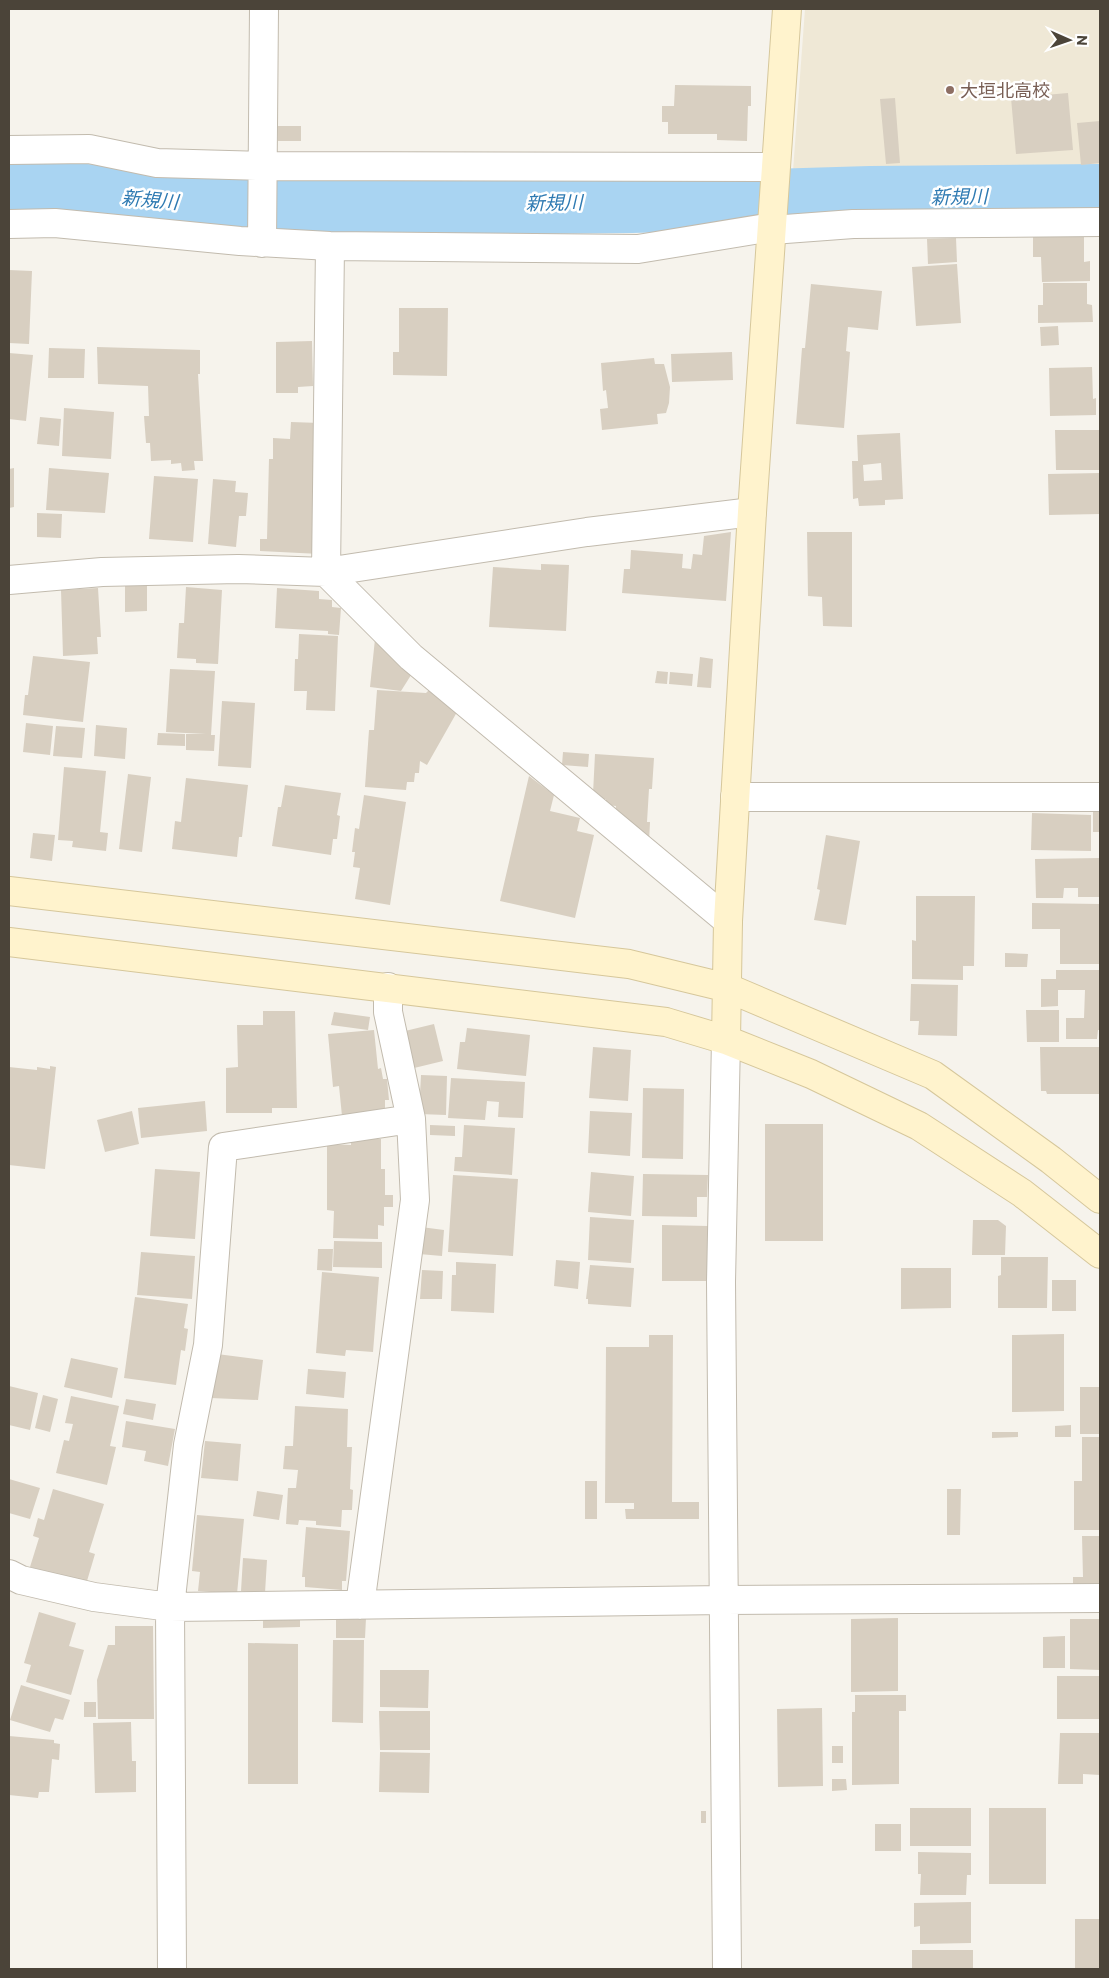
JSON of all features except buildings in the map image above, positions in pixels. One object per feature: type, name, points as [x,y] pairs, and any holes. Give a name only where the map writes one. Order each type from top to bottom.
[{"type":"main road","points":[[726,1040],[728,921],[735,797],[752,512],[787,9]]},
{"type":"main road","points":[[9,891],[629,964],[728,988],[933,1075],[1052,1160],[1100,1199]]},
{"type":"main road","points":[[9,942],[666,1022],[726,1040],[811,1074],[918,1126],[1022,1193],[1100,1254]]},
{"type":"street","points":[[262,242],[264,9]]},
{"type":"street","points":[[9,150],[89,149],[157,163],[775,174]]},
{"type":"street","points":[[9,224],[55,224],[330,246],[638,249],[772,229],[852,224],[1100,222]]},
{"type":"street","points":[[330,246],[326,572],[411,657],[728,921]]},
{"type":"street","points":[[9,580],[102,572],[238,569],[326,572],[588,532],[752,512]]},
{"type":"street","points":[[735,797],[1100,796]]},
{"type":"street","points":[[360,1606],[415,1200],[411,1118],[388,1012],[388,988]]},
{"type":"street","points":[[726,1040],[721,1282],[727,1969]]},
{"type":"street","points":[[172,1969],[170,1608],[188,1445],[208,1345],[223,1147],[411,1118]]},
{"type":"street","points":[[9,1574],[21,1580],[94,1597],[170,1608],[725,1600],[1100,1598]]},
{"type":"shaded area","name":"大垣北高校","points":[[805,9],[1100,9],[1100,171],[793,171]]},
{"type":"waterway","name":"新規川","points":[[9,194],[72,193],[249,207],[632,203],[870,196],[1100,194]]},
{"type":"place","name":"大垣北高校","points":[[950,90]]}]
